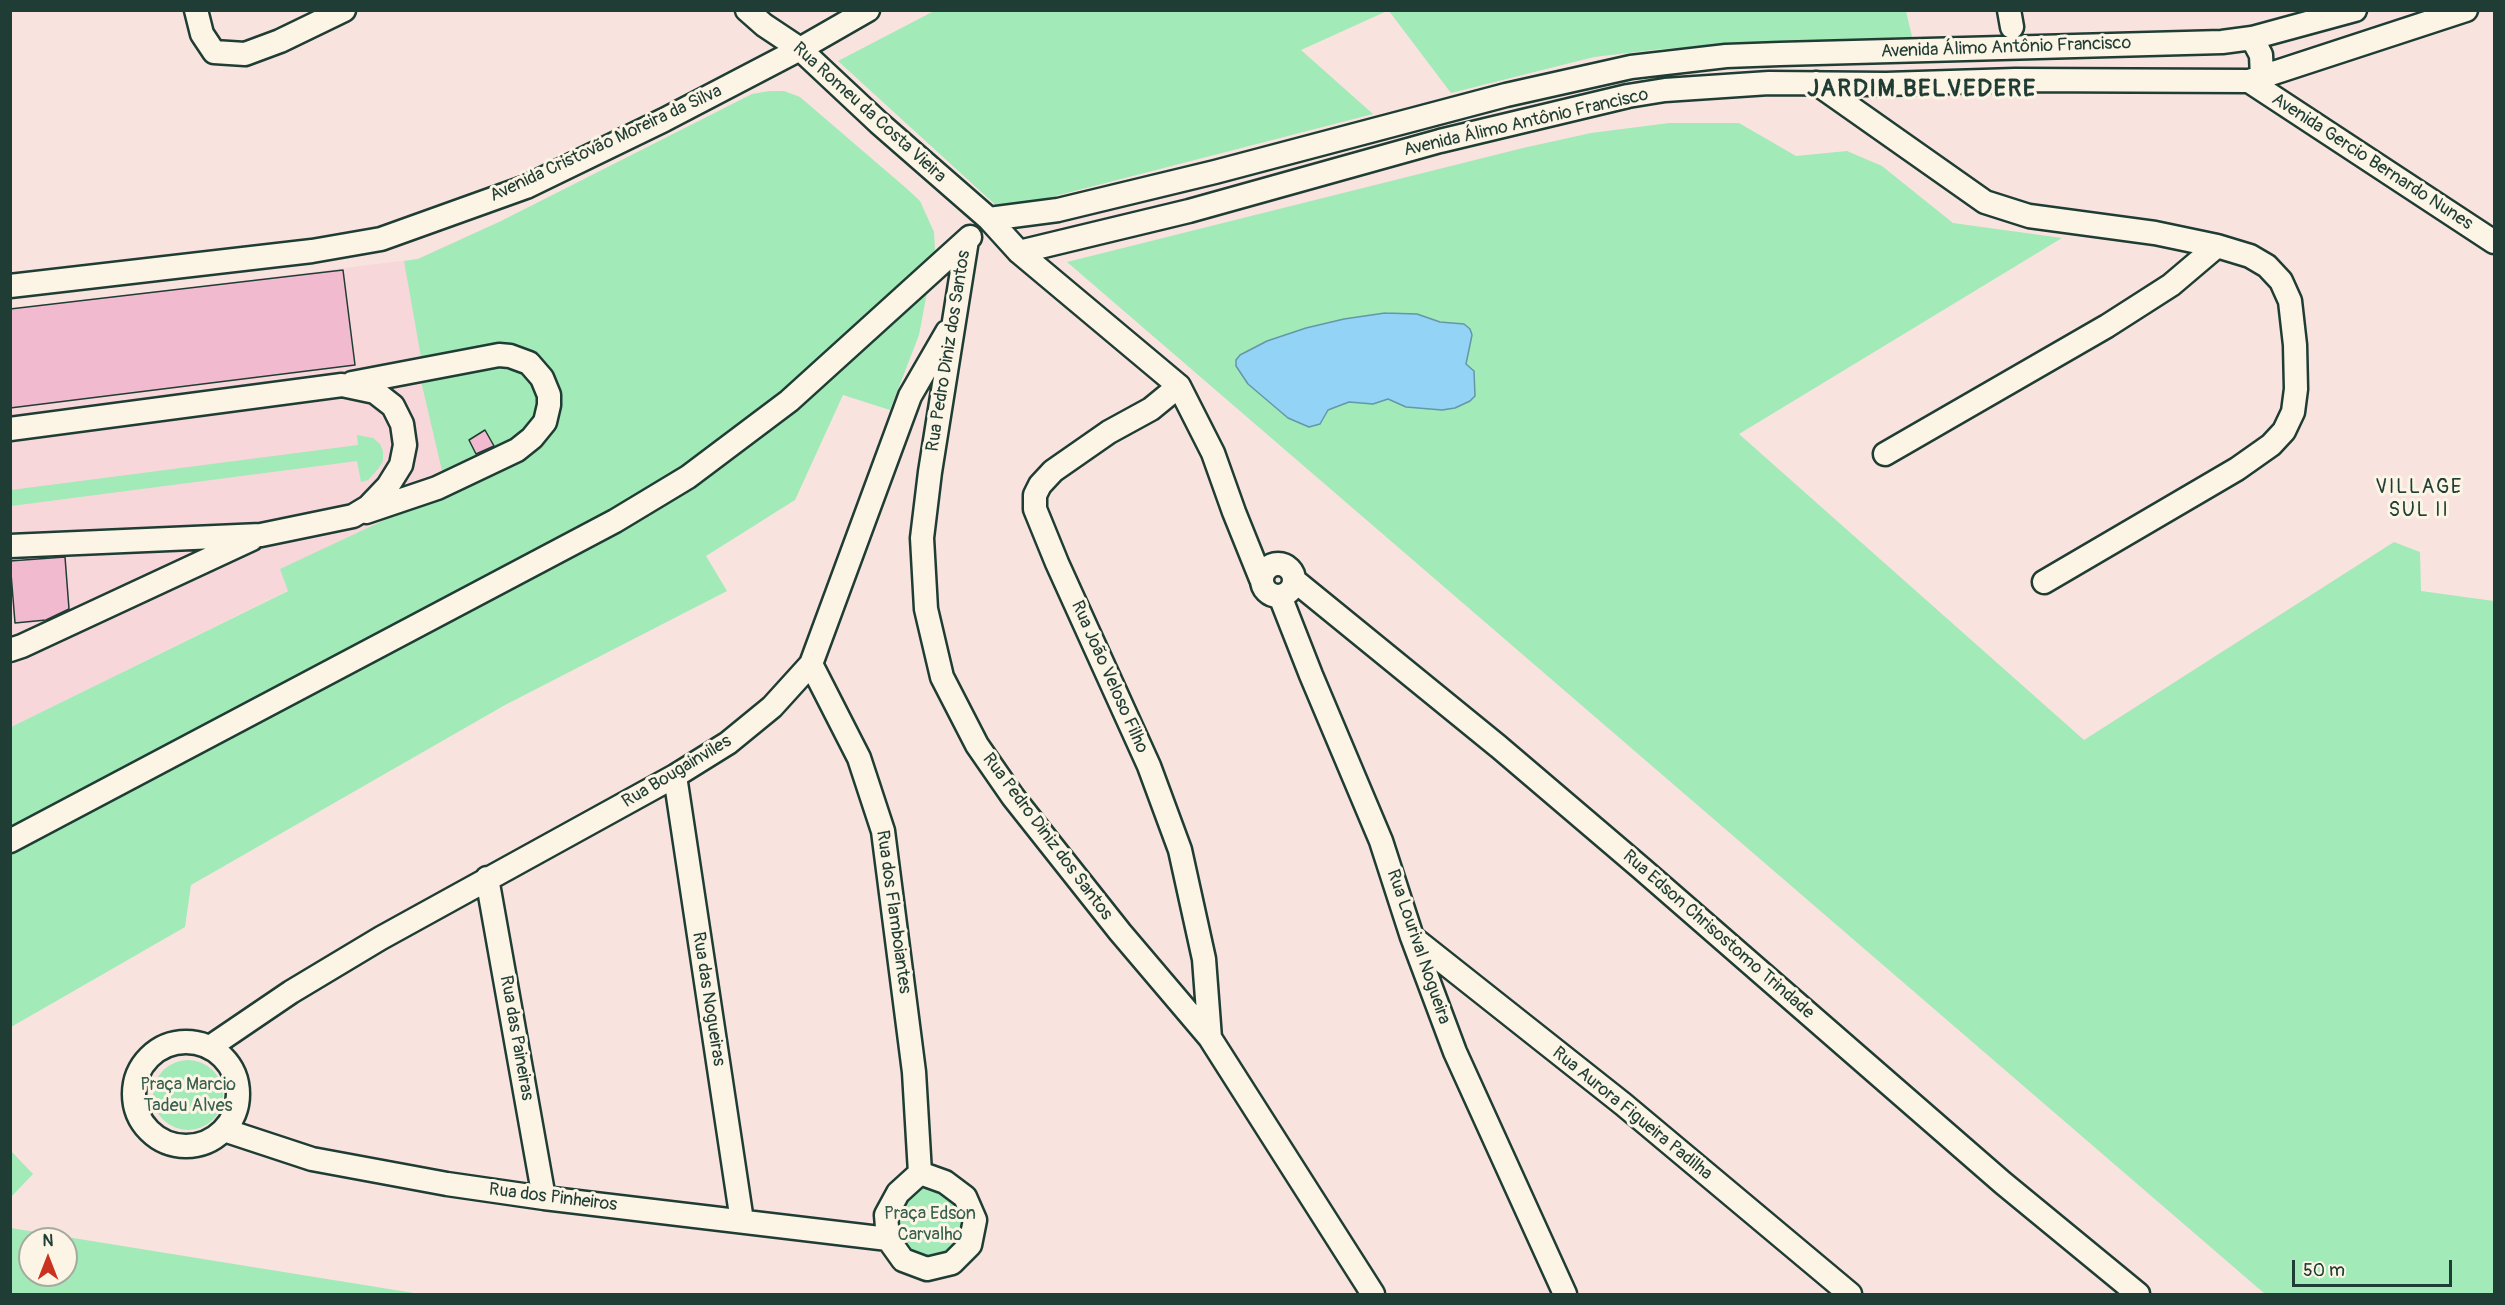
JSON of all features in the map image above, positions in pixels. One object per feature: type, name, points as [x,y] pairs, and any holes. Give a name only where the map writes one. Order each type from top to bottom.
[{"type":"street","points":[[196,10],[202,34],[214,52],[244,54],[280,41],[344,10]]},
{"type":"street","name":"Rua Romeu da Costa Vieira","points":[[747,10],[764,25],[800,49],[879,123],[989,219],[1019,252],[1179,387]]},
{"type":"street","name":"Avenida Cristovão Moreira da Silva","points":[[10,286],[312,251],[381,239],[526,187],[664,120],[800,49],[868,10]]},
{"type":"street","name":"Avenida Álimo Antônio Francisco","points":[[989,219],[1058,210],[1092,202],[1506,95],[1631,67],[1726,56],[1769,54],[2222,42],[2252,38],[2355,10]]},
{"type":"street","name":"Avenida Álimo Antônio Francisco","points":[[1019,252],[1189,211],[1440,141],[1628,96],[1718,86],[1816,83],[2255,80],[2466,10]]},
{"type":"street","points":[[2252,38],[2261,55],[2255,80]]},
{"type":"street","points":[[2222,42],[2220,60],[2225,80]]},
{"type":"street","name":"Avenida Gercio Bernardo Nunes","points":[[2255,80],[2494,242]]},
{"type":"street","points":[[1816,83],[1985,202],[2029,216],[2155,233],[2217,246],[2250,256],[2267,266],[2281,281],[2290,301],[2295,345],[2296,389],[2293,412],[2284,431],[2271,445],[2237,469],[2044,582]]},
{"type":"street","points":[[10,841],[615,521],[688,477],[789,401],[989,219]]},
{"type":"street","name":"Rua Pedro Diniz dos Santos","points":[[967,240],[952,323],[922,538],[926,609],[942,677],[977,745],[1013,797],[1120,932],[1210,1038],[1373,1294]]},
{"type":"street","points":[[1885,454],[2107,326],[2171,285],[2217,246]]},
{"type":"street","name":"Rua Bougainviles","points":[[210,1047],[291,992],[487,878],[675,776],[728,742],[772,707],[811,664],[910,396],[952,323]]},
{"type":"street","points":[[10,429],[342,385],[499,355],[521,359],[537,370],[549,395],[545,422],[532,438],[517,450],[437,488],[353,516],[261,535],[10,546]]},
{"type":"street","points":[[342,385],[375,392],[385,398],[399,415],[404,434],[404,455],[395,476],[380,496],[353,516]]},
{"type":"street","points":[[1179,387],[1214,453],[1234,512],[1264,590],[1272,595],[1286,580],[1234,512]]},
{"type":"street","name":"Rua João Veloso Filho","points":[[1179,387],[1151,409],[1109,432],[1053,471],[1040,485],[1035,495],[1035,509],[1149,766],[1180,850],[1204,959],[1210,1038]]},
{"type":"street","points":[[10,650],[261,535]]},
{"type":"street","name":"Rua Lourival Nogueira","points":[[1286,580],[1311,675],[1381,841],[1412,937],[1455,1052],[1565,1294]]},
{"type":"street","name":"Rua Edson Chrisostomo Trindade","points":[[1286,580],[1508,755],[2002,1183],[2138,1294]]},
{"type":"street","name":"Rua dos Flamboiantes","points":[[811,664],[859,758],[883,831],[914,1072],[920,1173]]},
{"type":"street","name":"Rua das Nogueiras","points":[[675,776],[742,1221]]},
{"type":"street","name":"Rua das Paineiras","points":[[487,878],[544,1198]]},
{"type":"street","name":"Rua Aurora Figueira Padilha","points":[[1412,937],[1623,1104],[1850,1294]]},
{"type":"street","points":[[185,1042],[210,1047],[228,1063],[238,1085],[236,1109],[224,1130],[202,1143],[177,1145],[154,1135],[138,1115],[135,1102],[134,1090],[142,1066],[160,1048],[185,1042]]},
{"type":"street","name":"Rua dos Pinheiros","points":[[224,1130],[312,1159],[447,1184],[544,1198],[888,1239]]},
{"type":"street","points":[[920,1173],[945,1182],[965,1197],[975,1220],[970,1245],[952,1263],[927,1269],[903,1260],[888,1239],[886,1215],[898,1193],[920,1173]]},
{"type":"shaded area","points":[[499,222],[655,394],[335,567],[11,727],[11,309],[417,259]]},
{"type":"green space","points":[[934,11],[1387,11],[1301,50],[1373,114],[1001,210],[838,61]]},
{"type":"green space","points":[[1389,11],[1906,11],[1913,41],[1662,49],[1594,57],[1451,93]]},
{"type":"green space","points":[[784,91],[800,97],[920,201],[934,232],[935,250],[919,335],[890,410],[843,395],[795,500],[706,556],[727,591],[505,705],[191,885],[185,927],[11,1027],[11,727],[288,591],[280,569],[525,454],[557,385],[484,347],[421,357],[404,261],[418,259],[499,222],[752,94]]},
{"type":"green space","points":[[1669,123],[1739,123],[1796,156],[1847,151],[1882,166],[1953,223],[2062,238],[1739,434],[2084,740],[2394,542],[2420,552],[2421,591],[2494,601],[2494,1294],[2265,1294],[1067,262],[1523,148],[1591,133]]},
{"type":"green space","points":[[499,363],[517,366],[537,388],[539,410],[519,439],[444,479],[421,381]]},
{"type":"green space","points":[[357,435],[373,438],[380,444],[383,451],[383,461],[378,469],[368,480],[361,482],[357,461],[11,506],[11,490],[358,445]]},
{"type":"green space","name":"Praça Marcio Tadeu Alves","points":[[188,1060],[207,1066],[217,1076],[223,1095],[217,1114],[207,1124],[188,1130],[169,1124],[159,1114],[153,1095],[159,1076],[169,1066]]},
{"type":"green space","points":[[11,1151],[33,1174],[11,1197]]},
{"type":"green space","name":"Praça Edson Carvalho","points":[[938,1188],[964,1210],[965,1234],[952,1253],[929,1260],[907,1251],[895,1231],[898,1208],[914,1191]]},
{"type":"green space","points":[[10,1228],[18,1229],[18,1287],[78,1287],[78,1239],[420,1294],[11,1294]]},
{"type":"water","points":[[1385,313],[1417,314],[1440,322],[1464,324],[1470,329],[1472,335],[1466,364],[1474,371],[1475,396],[1455,408],[1442,410],[1406,407],[1388,399],[1373,404],[1349,402],[1328,410],[1320,424],[1309,427],[1288,418],[1248,384],[1236,366],[1236,360],[1240,355],[1267,341],[1306,328]]},
{"type":"building","points":[[343,270],[355,365],[10,408],[10,309]]},
{"type":"building","points":[[485,430],[494,446],[476,454],[469,440]]},
{"type":"building","points":[[65,557],[69,609],[46,620],[15,623],[10,561]]},
{"type":"district","name":"JARDIM BELVEDERE","points":[[1922,90]]},
{"type":"district","name":"VILLAGE SUL II","points":[[2419,500]]}]
